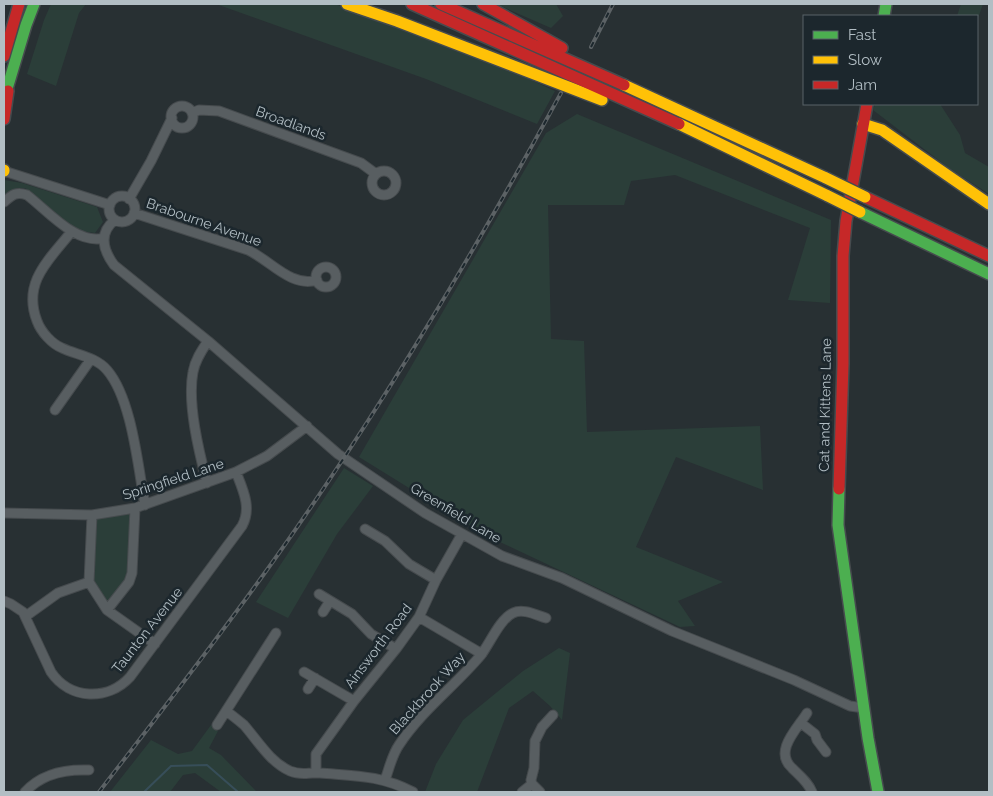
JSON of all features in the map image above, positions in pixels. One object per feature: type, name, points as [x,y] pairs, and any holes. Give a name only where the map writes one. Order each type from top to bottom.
[{"type":"main road","points":[[4,56],[19,4]]},
{"type":"main road","points":[[4,100],[6,87],[34,4]]},
{"type":"main road","points":[[346,4],[500,60],[770,168]]},
{"type":"main road","points":[[412,4],[770,168],[989,274]]},
{"type":"main road","points":[[441,4],[647,95],[989,256]]},
{"type":"main road","points":[[483,4],[647,95]]},
{"type":"main road","points":[[4,119],[6,87]]},
{"type":"main road","name":"Cat and Kittens Lane","points":[[866,105],[846,221],[843,256],[843,364],[838,525],[878,792]]},
{"type":"main road","points":[[862,124],[882,130],[989,204]]},
{"type":"street","points":[[129,199],[151,161],[165,131],[172,118],[173,111],[182,106],[189,108],[193,117],[189,125],[165,131]]},
{"type":"street","name":"Broadlands","points":[[192,113],[199,110],[219,111],[361,164],[376,174]]},
{"type":"street","points":[[172,118],[174,123],[180,127]]},
{"type":"street","points":[[4,171],[110,205]]},
{"type":"street","points":[[4,202],[15,193],[27,194],[72,231],[81,237],[95,240],[104,238],[110,224],[115,220]]},
{"type":"street","points":[[118,197],[129,199],[134,205],[134,213],[126,221],[115,220],[110,215],[110,205],[118,197]]},
{"type":"street","name":"Brabourne Avenue","points":[[134,213],[248,250],[261,256],[285,274],[299,281],[317,280]]},
{"type":"street","points":[[72,231],[40,270],[33,289],[32,304],[39,326],[48,338],[60,348],[91,360],[106,370],[124,400],[145,505]]},
{"type":"street","name":"Greenfield Lane","points":[[104,238],[104,249],[114,264],[208,341],[345,459],[425,513],[502,556],[562,578],[672,630],[794,680],[850,706],[864,708]]},
{"type":"street","points":[[207,483],[197,442],[192,386],[193,371],[199,355],[208,341]]},
{"type":"street","points":[[55,410],[91,360]]},
{"type":"street","name":"Springfield Lane","points":[[4,513],[92,515],[136,508],[236,472],[267,456],[307,426]]},
{"type":"street","name":"Taunton Avenue","points":[[26,616],[56,680],[81,694],[100,694],[118,687],[130,677],[233,541],[246,519],[246,498],[236,472]]},
{"type":"street","points":[[107,610],[129,582],[132,573],[136,508]]},
{"type":"street","points":[[92,515],[89,582],[107,610],[155,644]]},
{"type":"street","points":[[365,528],[371,537],[385,541],[409,564],[436,580]]},
{"type":"street","name":"Ainsworth Road","points":[[316,773],[316,754],[354,701],[420,618],[436,580],[462,534]]},
{"type":"street","points":[[4,601],[12,604],[26,616],[58,593],[89,582]]},
{"type":"street","points":[[319,594],[352,614],[371,634],[396,649]]},
{"type":"street","points":[[323,612],[330,601]]},
{"type":"street","name":"Blackbrook Way","points":[[385,780],[398,746],[418,720],[482,654],[503,622],[513,613],[519,611],[527,612],[541,620]]},
{"type":"street","name":"Blackbrook Way","points":[[420,618],[482,654]]},
{"type":"street","points":[[217,725],[276,633]]},
{"type":"street","points":[[304,672],[354,701]]},
{"type":"street","points":[[308,689],[315,678]]},
{"type":"street","points":[[226,711],[242,723],[275,761],[289,770],[305,775],[316,773],[362,775],[396,783],[413,792]]},
{"type":"street","points":[[807,713],[788,742],[785,758],[788,764],[809,784],[812,792]]},
{"type":"street","points":[[540,792],[532,784],[531,780],[536,741],[542,727],[551,717],[557,727]]},
{"type":"street","points":[[801,723],[815,734],[826,752]]},
{"type":"street","points":[[25,792],[36,782],[64,770],[89,770]]},
{"type":"street","points":[[522,792],[532,784]]},
{"type":"green space","points":[[51,4],[86,4],[79,13],[56,86],[27,74]]},
{"type":"green space","points":[[216,4],[335,4],[501,66],[555,91],[537,124],[426,79]]},
{"type":"green space","points":[[496,4],[556,4],[563,16],[551,28]]},
{"type":"green space","points":[[961,4],[983,4],[978,18],[978,15],[957,15]]},
{"type":"green space","points":[[875,105],[941,105],[960,135],[965,153],[989,167],[989,194],[950,169],[873,110]]},
{"type":"green space","points":[[577,114],[831,220],[830,303],[788,300],[810,228],[675,175],[631,181],[624,205],[548,205],[551,339],[584,341],[587,432],[760,426],[763,490],[676,457],[636,547],[723,582],[678,601],[695,626],[680,627],[485,535],[359,457],[546,133]]},
{"type":"green space","points":[[4,180],[22,183],[97,207],[103,222],[95,233],[73,230],[25,188],[16,188],[4,199]]},
{"type":"green space","points":[[344,468],[373,486],[337,534],[288,618],[256,602]]},
{"type":"green space","points":[[135,513],[128,581],[108,606],[91,581],[95,519]]},
{"type":"green space","points":[[559,648],[570,653],[562,720],[533,691],[509,708],[477,792],[425,792],[436,764],[463,720],[523,671]]},
{"type":"green space","points":[[211,725],[218,731],[209,748],[221,755],[257,792],[221,792],[195,773],[183,775],[170,792],[110,792],[151,740],[178,754],[192,751]]},
{"type":"waterway","points":[[144,792],[171,766],[207,765],[238,792]]},
{"type":"railway","points":[[591,47],[613,4]]},
{"type":"railway","points":[[99,792],[257,584],[355,441],[427,327],[561,93]]},
{"type":"traffic: fast","points":[[4,99],[34,4]]},
{"type":"traffic: fast","points":[[884,15],[886,4]]},
{"type":"traffic: fast","points":[[860,212],[989,274]]},
{"type":"traffic: fast","points":[[839,489],[838,525],[868,738],[878,792]]},
{"type":"traffic: slow","points":[[347,4],[397,21],[602,100]]},
{"type":"traffic: slow","points":[[624,85],[826,178]]},
{"type":"traffic: slow","points":[[679,124],[828,196]]},
{"type":"traffic: slow","points":[[863,124],[882,130],[989,204]]},
{"type":"traffic: slow","points":[[826,178],[865,197]]},
{"type":"traffic: slow","points":[[828,196],[860,212]]},
{"type":"traffic: jam","points":[[4,56],[19,4]]},
{"type":"traffic: jam","points":[[412,4],[679,124]]},
{"type":"traffic: jam","points":[[441,4],[624,85]]},
{"type":"traffic: jam","points":[[483,4],[562,48]]},
{"type":"traffic: jam","points":[[4,119],[8,91]]},
{"type":"traffic: jam","points":[[839,489],[843,364],[843,256],[846,221],[867,105]]},
{"type":"traffic: jam","points":[[865,197],[989,256]]}]
